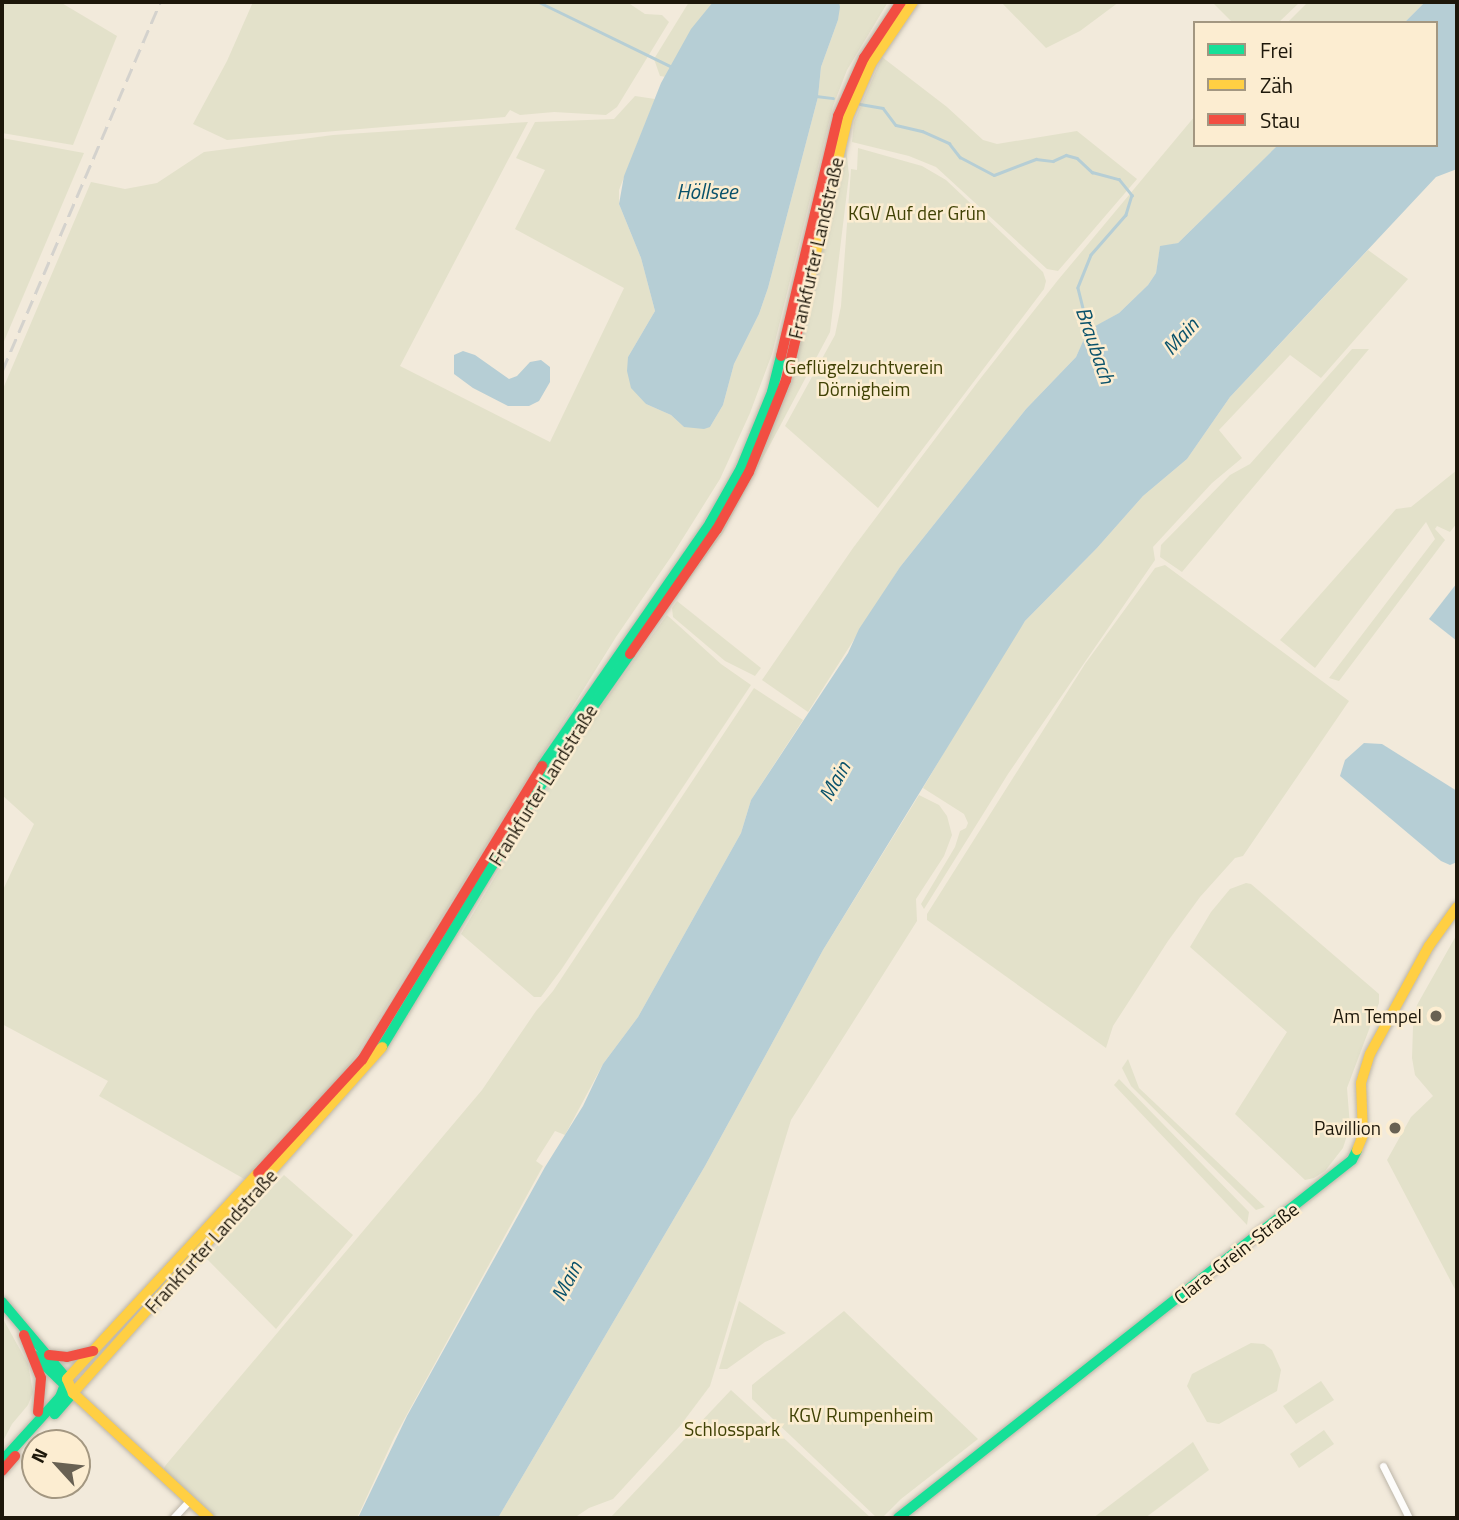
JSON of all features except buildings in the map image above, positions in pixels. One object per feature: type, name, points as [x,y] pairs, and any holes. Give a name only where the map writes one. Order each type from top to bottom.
[{"type":"main road","name":"Frankfurter Landstraße","points":[[2,1450],[38,1412],[69,1388],[94,1351],[362,1060],[551,751],[710,523],[746,456],[772,392],[838,116],[864,58],[901,2]]},
{"type":"main road","name":"Frankfurter Landstraße","points":[[2,1471],[69,1388],[375,1058],[560,754],[722,520],[749,472],[786,380],[848,117],[871,64],[913,2]]},
{"type":"main road","name":"Clara-Grein-Straße","points":[[898,1518],[1352,1160],[1363,1135],[1360,1083],[1370,1054],[1429,946],[1457,907]]},
{"type":"main road","points":[[2,1302],[20,1326],[49,1355],[69,1388]]},
{"type":"main road","points":[[20,1326],[35,1356],[42,1382],[38,1412]]},
{"type":"main road","points":[[49,1355],[67,1357],[94,1351]]},
{"type":"main road","points":[[35,1356],[209,1518]]},
{"type":"main road","points":[[2,1461],[69,1388]]},
{"type":"street","points":[[1384,1466],[1409,1518]]},
{"type":"street","points":[[173,1518],[190,1500]]},
{"type":"green space","points":[[2,2],[60,2],[117,36],[73,145],[2,133]]},
{"type":"green space","points":[[253,2],[627,2],[645,14],[662,15],[669,22],[617,107],[606,115],[554,112],[520,115],[510,110],[505,117],[227,140],[193,124],[227,61]]},
{"type":"green space","points":[[689,2],[713,2],[666,77],[660,76],[654,59]]},
{"type":"green space","points":[[839,2],[888,2],[847,70],[833,106],[772,354],[750,413],[720,479],[616,637],[345,1073],[246,1180],[99,1096],[108,1081],[2,1024],[2,892],[34,824],[2,795],[2,391],[91,182],[125,189],[157,183],[204,152],[333,135],[528,122],[400,366],[550,442],[624,288],[515,229],[545,170],[516,158],[535,122],[614,119],[635,96],[655,99],[619,190],[619,204],[641,258],[655,311],[628,357],[646,404],[671,415],[684,427],[710,427],[723,405],[734,364],[759,314],[768,288],[818,97],[821,67],[838,20]]},
{"type":"green space","points":[[1001,2],[1119,2],[1080,31],[1046,48]]},
{"type":"green space","points":[[1212,2],[1300,2],[1280,21],[1231,21]]},
{"type":"green space","points":[[1308,2],[1425,2],[1406,21],[1289,21]]},
{"type":"green space","points":[[882,57],[947,107],[983,140],[997,144],[1077,131],[1137,179],[1058,271],[1047,269],[936,167],[909,156],[852,142],[854,122]]},
{"type":"green space","points":[[1193,118],[1193,147],[1276,147],[1178,243],[1160,247],[1156,273],[1148,285],[1119,313],[1088,331],[1076,357],[1026,409],[900,567],[808,712],[762,680],[853,548],[1058,280]]},
{"type":"green space","points":[[2,138],[84,153],[2,346]]},
{"type":"green space","points":[[846,147],[849,175],[830,332],[723,533],[675,599],[776,414],[841,149]]},
{"type":"green space","points":[[858,148],[922,166],[946,180],[1043,272],[1046,281],[1044,289],[878,508],[785,426],[835,335],[841,306],[851,169],[857,170]]},
{"type":"green space","points":[[1368,250],[1408,279],[1321,378],[1290,355],[1219,430],[1242,458],[1212,483],[1153,547],[1155,560],[1008,774],[924,909],[921,904],[955,847],[960,831],[966,828],[968,823],[964,814],[923,788],[1006,647],[1025,621],[1097,548],[1143,496],[1187,459],[1230,397]]},
{"type":"green space","points":[[1352,349],[1369,349],[1182,572],[1160,557],[1161,545],[1230,475],[1250,464]]},
{"type":"green space","points":[[1457,470],[1457,523],[1450,532],[1437,526],[1435,529],[1445,540],[1339,681],[1329,678],[1435,539],[1426,522],[1315,668],[1280,640],[1396,509],[1411,507]]},
{"type":"green space","points":[[1165,565],[1349,701],[1243,856],[1235,858],[1200,897],[1168,941],[1113,1026],[1106,1048],[927,920],[927,914],[1085,664],[1155,568]]},
{"type":"green space","points":[[677,601],[761,668],[755,676],[725,661],[673,617],[672,608]]},
{"type":"green space","points":[[667,615],[721,664],[751,685],[561,970],[541,997],[534,997],[461,934],[576,741]]},
{"type":"green space","points":[[754,688],[803,720],[751,800],[741,833],[638,1017],[603,1064],[565,1135],[555,1131],[536,1161],[543,1166],[394,1438],[357,1518],[214,1518],[163,1472],[165,1466],[482,1090],[536,1011],[553,991]]},
{"type":"green space","points":[[919,795],[939,805],[947,816],[952,835],[944,856],[916,899],[917,921],[791,1120],[710,1386],[680,1426],[613,1499],[589,1508],[574,1518],[498,1518],[705,1166],[823,950]]},
{"type":"green space","points":[[1246,883],[1251,884],[1379,994],[1379,1003],[1347,1088],[1350,1126],[1343,1148],[1325,1171],[1305,1180],[1235,1114],[1287,1032],[1190,947],[1211,912],[1230,889]]},
{"type":"green space","points":[[1457,934],[1457,1293],[1387,1160],[1411,1117],[1433,1096],[1415,1075],[1412,1058],[1413,1027],[1417,1005]]},
{"type":"green space","points":[[1128,1059],[1139,1088],[1265,1207],[1256,1210],[1131,1086],[1122,1068]]},
{"type":"green space","points":[[1119,1079],[1249,1212],[1247,1225],[1114,1085]]},
{"type":"green space","points":[[284,1175],[353,1235],[276,1329],[206,1258]]},
{"type":"green space","points":[[739,1301],[786,1333],[765,1342],[727,1369],[719,1369]]},
{"type":"green space","name":"KGV Rumpenheim","points":[[844,1311],[978,1439],[901,1499],[882,1518],[877,1518],[752,1399],[752,1385]]},
{"type":"green space","points":[[2,1317],[28,1364],[33,1392],[28,1405],[12,1424],[2,1443]]},
{"type":"green space","points":[[1251,1343],[1264,1344],[1272,1350],[1281,1370],[1277,1391],[1219,1424],[1207,1422],[1187,1386],[1192,1374]]},
{"type":"green space","points":[[1321,1381],[1334,1400],[1296,1424],[1283,1406]]},
{"type":"green space","name":"Schlosspark","points":[[731,1390],[871,1518],[610,1518]]},
{"type":"green space","points":[[1324,1430],[1334,1444],[1299,1468],[1290,1454]]},
{"type":"green space","points":[[1193,1442],[1209,1470],[1145,1518],[1093,1518]]},
{"type":"water","name":"Höllsee","points":[[713,2],[839,2],[840,7],[821,67],[818,97],[768,288],[759,314],[734,364],[723,405],[710,427],[704,429],[684,427],[671,415],[646,404],[631,388],[627,371],[628,357],[655,311],[641,258],[619,204],[624,176],[661,83],[691,29]]},
{"type":"water","name":"Main","points":[[1425,2],[1457,2],[1457,169],[1436,177],[1230,397],[1187,459],[1143,496],[1097,548],[1025,621],[823,950],[705,1166],[498,1518],[358,1518],[407,1416],[545,1167],[583,1106],[603,1064],[638,1017],[741,833],[751,800],[848,653],[859,629],[900,567],[1026,409],[1076,357],[1088,330],[1119,313],[1148,285],[1156,273],[1160,246],[1178,243],[1276,147],[1438,147],[1438,21],[1406,21]]},
{"type":"water","points":[[463,351],[475,355],[509,379],[517,376],[530,362],[541,360],[550,367],[550,382],[539,401],[529,406],[508,406],[473,388],[454,374],[454,355]]},
{"type":"water","points":[[1457,583],[1457,641],[1429,619]]},
{"type":"water","points":[[1364,743],[1382,744],[1457,791],[1457,862],[1450,865],[1441,861],[1340,776],[1345,760]]},
{"type":"waterway","name":"Braubach","points":[[539,2],[672,67]]},
{"type":"waterway","points":[[816,96],[833,98]]},
{"type":"waterway","name":"Braubach","points":[[860,104],[883,108],[896,125],[922,131],[949,143],[960,157],[994,175],[1036,159],[1053,161],[1066,155],[1077,158],[1092,172],[1119,179],[1132,195],[1126,215],[1091,255],[1078,288],[1089,332]]},
{"type":"railway","points":[[2,371],[160,2]]},
{"type":"traffic: fast","points":[[542,766],[710,523],[741,468],[772,392],[781,356]]},
{"type":"traffic: fast","points":[[382,1047],[560,754],[630,654]]},
{"type":"traffic: fast","points":[[898,1518],[1352,1160],[1357,1150]]},
{"type":"traffic: fast","points":[[2,1302],[67,1379],[60,1397],[2,1461]]},
{"type":"traffic: fast","points":[[35,1356],[73,1393],[55,1414]]},
{"type":"traffic: slow","points":[[808,287],[848,117],[871,64],[913,2]]},
{"type":"traffic: slow","points":[[1357,1150],[1363,1135],[1361,1083],[1370,1054],[1429,946],[1457,907]]},
{"type":"traffic: slow","points":[[73,1393],[382,1047]]},
{"type":"traffic: slow","points":[[209,1518],[73,1393],[67,1379],[258,1173]]},
{"type":"traffic: jam","points":[[781,356],[838,116],[864,58],[901,2]]},
{"type":"traffic: jam","points":[[630,654],[717,529],[749,472],[786,380],[808,287]]},
{"type":"traffic: jam","points":[[258,1173],[362,1060],[542,766]]},
{"type":"traffic: jam","points":[[24,1335],[41,1378],[38,1412]]},
{"type":"traffic: jam","points":[[49,1355],[67,1357],[93,1351]]},
{"type":"traffic: jam","points":[[2,1471],[15,1456]]},
{"type":"place","name":"Am Tempel","points":[[1436,1016]]},
{"type":"place","name":"Pavillion","points":[[1395,1128]]},
{"type":"park label","name":"KGV Auf der Grün","points":[[917,213]]},
{"type":"park label","name":"Geflügelzuchtverein Dörnigheim","points":[[864,378]]}]
